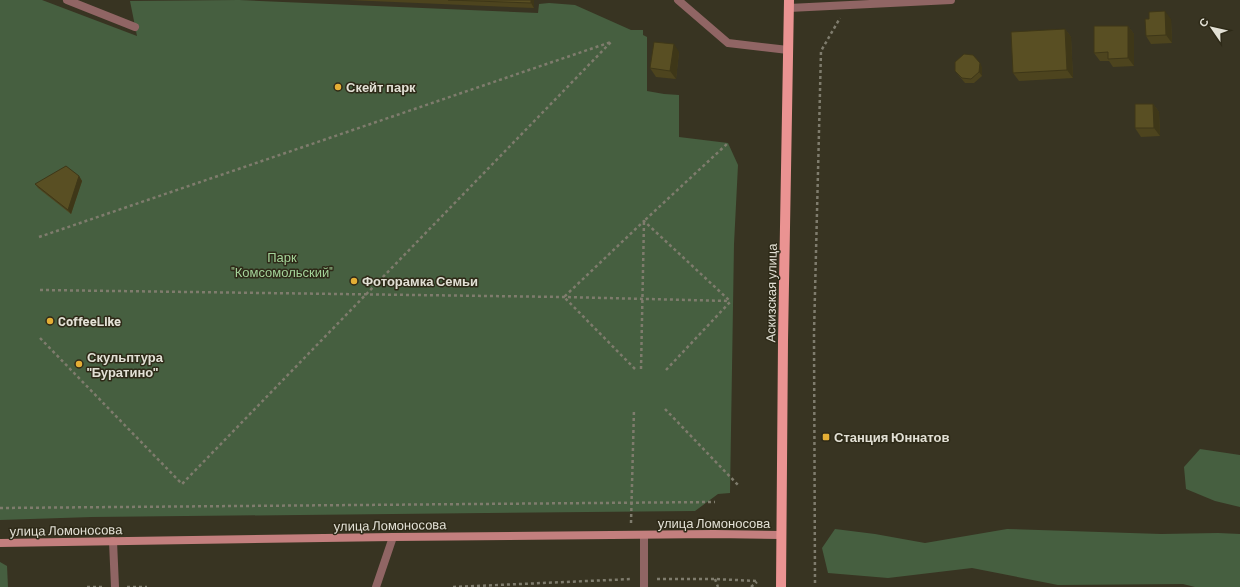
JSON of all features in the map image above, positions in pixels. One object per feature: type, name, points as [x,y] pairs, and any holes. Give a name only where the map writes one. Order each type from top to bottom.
[{"type":"main road","name":"Аскизская улица","points":[[781,587],[789,4]]},
{"type":"street","points":[[67,0],[135,27]]},
{"type":"street","points":[[678,0],[728,43],[788,50]]},
{"type":"street","points":[[789,4],[951,0]]},
{"type":"street","name":"улица Ломоносова","points":[[0,543],[393,537],[631,536],[714,534],[781,535]]},
{"type":"street","points":[[644,535],[644,583]]},
{"type":"street","points":[[376,587],[393,537]]},
{"type":"street","points":[[112,541],[115,587]]},
{"type":"path","points":[[815,583],[814,333],[821,51],[840,17]]},
{"type":"path","points":[[39,237],[611,42],[182,484],[40,338]]},
{"type":"path","points":[[564,297],[728,143]]},
{"type":"path","points":[[641,369],[644,221]]},
{"type":"path","points":[[644,221],[730,302]]},
{"type":"path","points":[[40,290],[564,297],[730,302]]},
{"type":"path","points":[[564,297],[635,369]]},
{"type":"path","points":[[666,370],[730,302]]},
{"type":"path","points":[[631,536],[634,409]]},
{"type":"path","points":[[665,409],[738,485]]},
{"type":"path","points":[[0,508],[715,502]]},
{"type":"path","points":[[715,579],[718,587]]},
{"type":"path","points":[[453,587],[644,583],[715,579],[757,581],[751,587]]},
{"type":"green space","name":"Парк \"Комсомольский\"","points":[[0,0],[42,0],[137,36],[130,1],[239,0],[538,13],[539,4],[549,3],[575,5],[631,30],[643,30],[643,35],[647,37],[647,91],[679,95],[679,137],[728,143],[738,165],[734,244],[730,493],[718,494],[695,511],[92,517],[0,520]]},
{"type":"green space","points":[[1200,449],[1240,455],[1240,507],[1215,501],[1186,489],[1184,467]]},
{"type":"green space","points":[[835,529],[875,534],[925,543],[1007,529],[1161,534],[1240,534],[1240,587],[1195,587],[1183,584],[1058,585],[972,568],[888,578],[828,573],[822,548]]},
{"type":"green space","points":[[0,562],[7,566],[8,587],[0,587]]},
{"type":"building","points":[[448,0],[531,0],[531,3]]},
{"type":"building","points":[[1165,11],[1166,35],[1146,36],[1145,19],[1149,19],[1149,12]]},
{"type":"building","points":[[1094,26],[1128,26],[1128,58],[1108,59],[1108,52],[1094,53]]},
{"type":"building","points":[[1065,29],[1067,70],[1013,73],[1011,32]]},
{"type":"building","points":[[654,42],[674,44],[670,71],[650,68]]},
{"type":"building","points":[[964,54],[973,55],[980,63],[979,72],[971,79],[962,78],[955,71],[955,62]]},
{"type":"building","points":[[1135,104],[1153,104],[1154,128],[1135,128]]},
{"type":"building","points":[[66,166],[79,176],[68,210],[35,184]]},
{"type":"place","name":"Скейт парк","points":[[338,87]]},
{"type":"place","name":"Фоторамка Семьи","points":[[354,281]]},
{"type":"place","name":"CoffeeLike","points":[[50,321]]},
{"type":"place","name":"Скульптура \"Буратино\"","points":[[79,364]]},
{"type":"place","name":"Станция Юннатов","points":[[826,437]]}]
